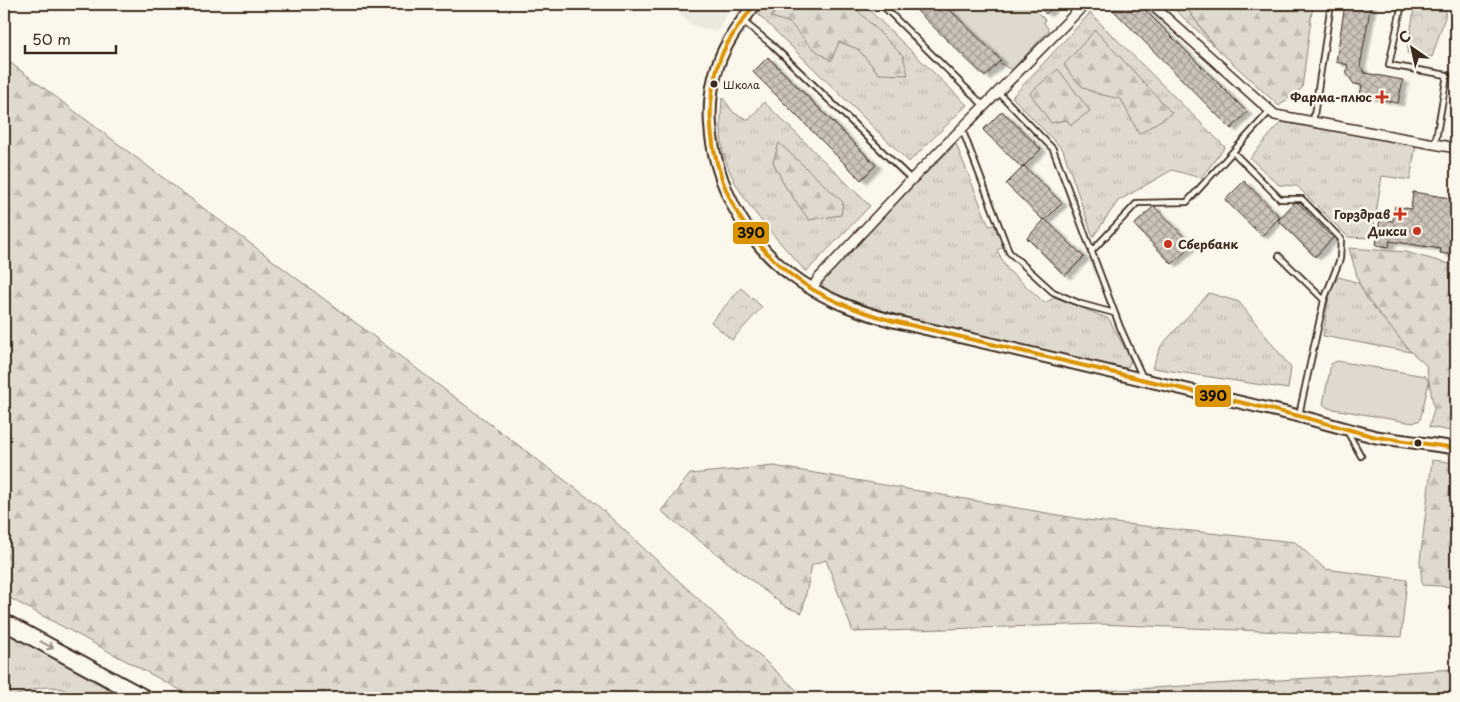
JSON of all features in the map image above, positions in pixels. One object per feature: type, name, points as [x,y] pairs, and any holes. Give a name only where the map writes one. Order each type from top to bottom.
[{"type":"main road","points":[[4,622],[145,698]]},
{"type":"street","points":[[755,4],[725,48],[713,84],[710,125],[716,161],[729,196],[751,233],[776,262],[812,289],[831,300],[866,314],[1299,416],[1376,437],[1456,448]]},
{"type":"street","points":[[1151,4],[1275,115],[1456,148]]},
{"type":"street","points":[[812,289],[818,279],[1081,5]]},
{"type":"lane","points":[[881,4],[984,106]]},
{"type":"lane","points":[[1313,122],[1331,4]]},
{"type":"lane","points":[[1402,4],[1389,66],[1447,75],[1435,145]]},
{"type":"lane","points":[[743,21],[771,44],[912,180]]},
{"type":"lane","points":[[998,92],[1053,149],[1114,313],[1143,380]]},
{"type":"lane","points":[[1091,252],[1137,203],[1187,202],[1270,111]]},
{"type":"lane","points":[[962,129],[1009,252],[1052,292],[1081,304],[1114,313]]},
{"type":"lane","points":[[1233,152],[1280,199],[1302,199],[1341,239],[1340,258],[1324,300],[1299,416]]},
{"type":"lane","points":[[1279,256],[1324,300]]},
{"type":"lane","points":[[1346,429],[1361,456]]},
{"type":"shaded area","points":[[669,4],[733,4],[717,32],[692,25]]},
{"type":"green space","points":[[766,4],[863,4],[967,105],[909,162],[758,14]]},
{"type":"green space","points":[[781,4],[851,4],[903,56],[908,75],[879,74],[858,49],[839,42],[831,61],[811,47],[790,23],[771,17]]},
{"type":"green space","points":[[940,4],[1029,4],[1045,20],[1044,23],[1049,30],[1012,70],[1001,64]]},
{"type":"green space","points":[[1169,4],[1184,4],[1214,46]]},
{"type":"green space","points":[[1184,4],[1313,4],[1302,88],[1279,106],[1214,46]]},
{"type":"green space","points":[[1415,4],[1446,4],[1445,17],[1432,57],[1407,53]]},
{"type":"green space","points":[[1090,13],[1225,147],[1201,178],[1172,170],[1118,201],[1093,237],[1063,150],[1012,97]]},
{"type":"green space","points":[[1095,30],[1172,113],[1139,134],[1121,99],[1094,93],[1077,81],[1064,65]]},
{"type":"green space","points":[[4,58],[595,503],[805,698],[195,698],[4,595]]},
{"type":"green space","points":[[1058,69],[1090,111],[1071,125],[1066,120],[1051,123],[1030,93]]},
{"type":"green space","points":[[722,97],[734,113],[749,120],[764,102],[870,206],[806,272],[749,204],[731,175],[722,144]]},
{"type":"green space","points":[[1281,122],[1416,145],[1410,180],[1382,176],[1372,238],[1348,237],[1297,186],[1279,185],[1250,158]]},
{"type":"green space","points":[[779,143],[843,202],[841,215],[809,220],[785,186],[773,162]]},
{"type":"green space","points":[[956,144],[989,226],[995,225],[1003,247],[997,250],[1007,269],[1045,303],[1055,297],[1109,319],[1131,360],[1128,367],[1123,368],[1060,354],[914,319],[839,296],[823,286],[822,279],[832,266]]},
{"type":"green space","points":[[1349,248],[1406,252],[1456,266],[1456,432],[1429,427],[1434,409],[1426,365],[1411,352],[1368,300],[1359,283]]},
{"type":"green space","points":[[1339,277],[1359,283],[1368,300],[1411,352],[1323,336],[1330,288]]},
{"type":"green space","points":[[741,288],[762,307],[732,340],[711,322]]},
{"type":"green space","points":[[1209,293],[1239,302],[1291,368],[1288,389],[1152,368],[1161,346]]},
{"type":"green space","points":[[1337,361],[1425,376],[1429,382],[1420,420],[1413,423],[1328,408],[1323,404],[1331,364]]},
{"type":"green space","points":[[1432,460],[1456,463],[1456,587],[1422,585],[1420,561]]},
{"type":"green space","points":[[774,466],[1087,520],[1295,542],[1325,569],[1407,580],[1401,637],[1099,624],[853,632],[826,560],[812,565],[802,613],[786,607],[661,511],[690,474]]},
{"type":"green space","points":[[4,630],[124,698],[90,699],[58,688],[42,687],[10,698],[4,698]]},
{"type":"green space","points":[[1456,669],[1456,698],[991,698]]},
{"type":"building","points":[[910,4],[944,4],[1001,60],[985,77]]},
{"type":"building","points":[[1036,4],[1056,4],[1046,14]]},
{"type":"building","points":[[1120,4],[1139,4],[1247,112],[1231,129],[1113,10]]},
{"type":"building","points":[[1345,4],[1371,4],[1360,66],[1365,73],[1403,80],[1398,103],[1360,95],[1362,85],[1354,84],[1346,73],[1348,65],[1336,62]]},
{"type":"building","points":[[768,57],[876,165],[861,180],[753,72]]},
{"type":"building","points":[[1002,111],[1041,149],[1022,168],[983,130]]},
{"type":"building","points":[[1024,166],[1062,203],[1044,221],[1006,184]]},
{"type":"building","points":[[1244,181],[1280,217],[1262,236],[1225,200]]},
{"type":"building","name":"Дикси","points":[[1413,192],[1456,199],[1456,250],[1453,249],[1452,255],[1440,253],[1441,249],[1390,241],[1389,247],[1376,245],[1380,219],[1393,221],[1395,206],[1411,209]]},
{"type":"building","points":[[1296,201],[1333,238],[1315,257],[1278,220]]},
{"type":"building","points":[[1154,206],[1192,245],[1172,264],[1134,225]]},
{"type":"building","points":[[1045,219],[1084,257],[1065,276],[1027,238]]},
{"type":"transit line","name":"390","points":[[755,4],[729,41],[718,65],[712,94],[711,123],[715,152],[722,180],[734,207],[750,232],[768,254],[790,274],[814,290],[839,303],[893,321],[1299,416],[1376,437],[1456,448]]},
{"type":"place","name":"Школа","points":[[714,84]]},
{"type":"place","name":"Фарма-плюс","points":[[1382,97]]},
{"type":"place","name":"Горздрав","points":[[1400,214]]},
{"type":"place","name":"Дикси","points":[[1417,231]]},
{"type":"place","name":"Сбербанк","points":[[1168,244]]}]
